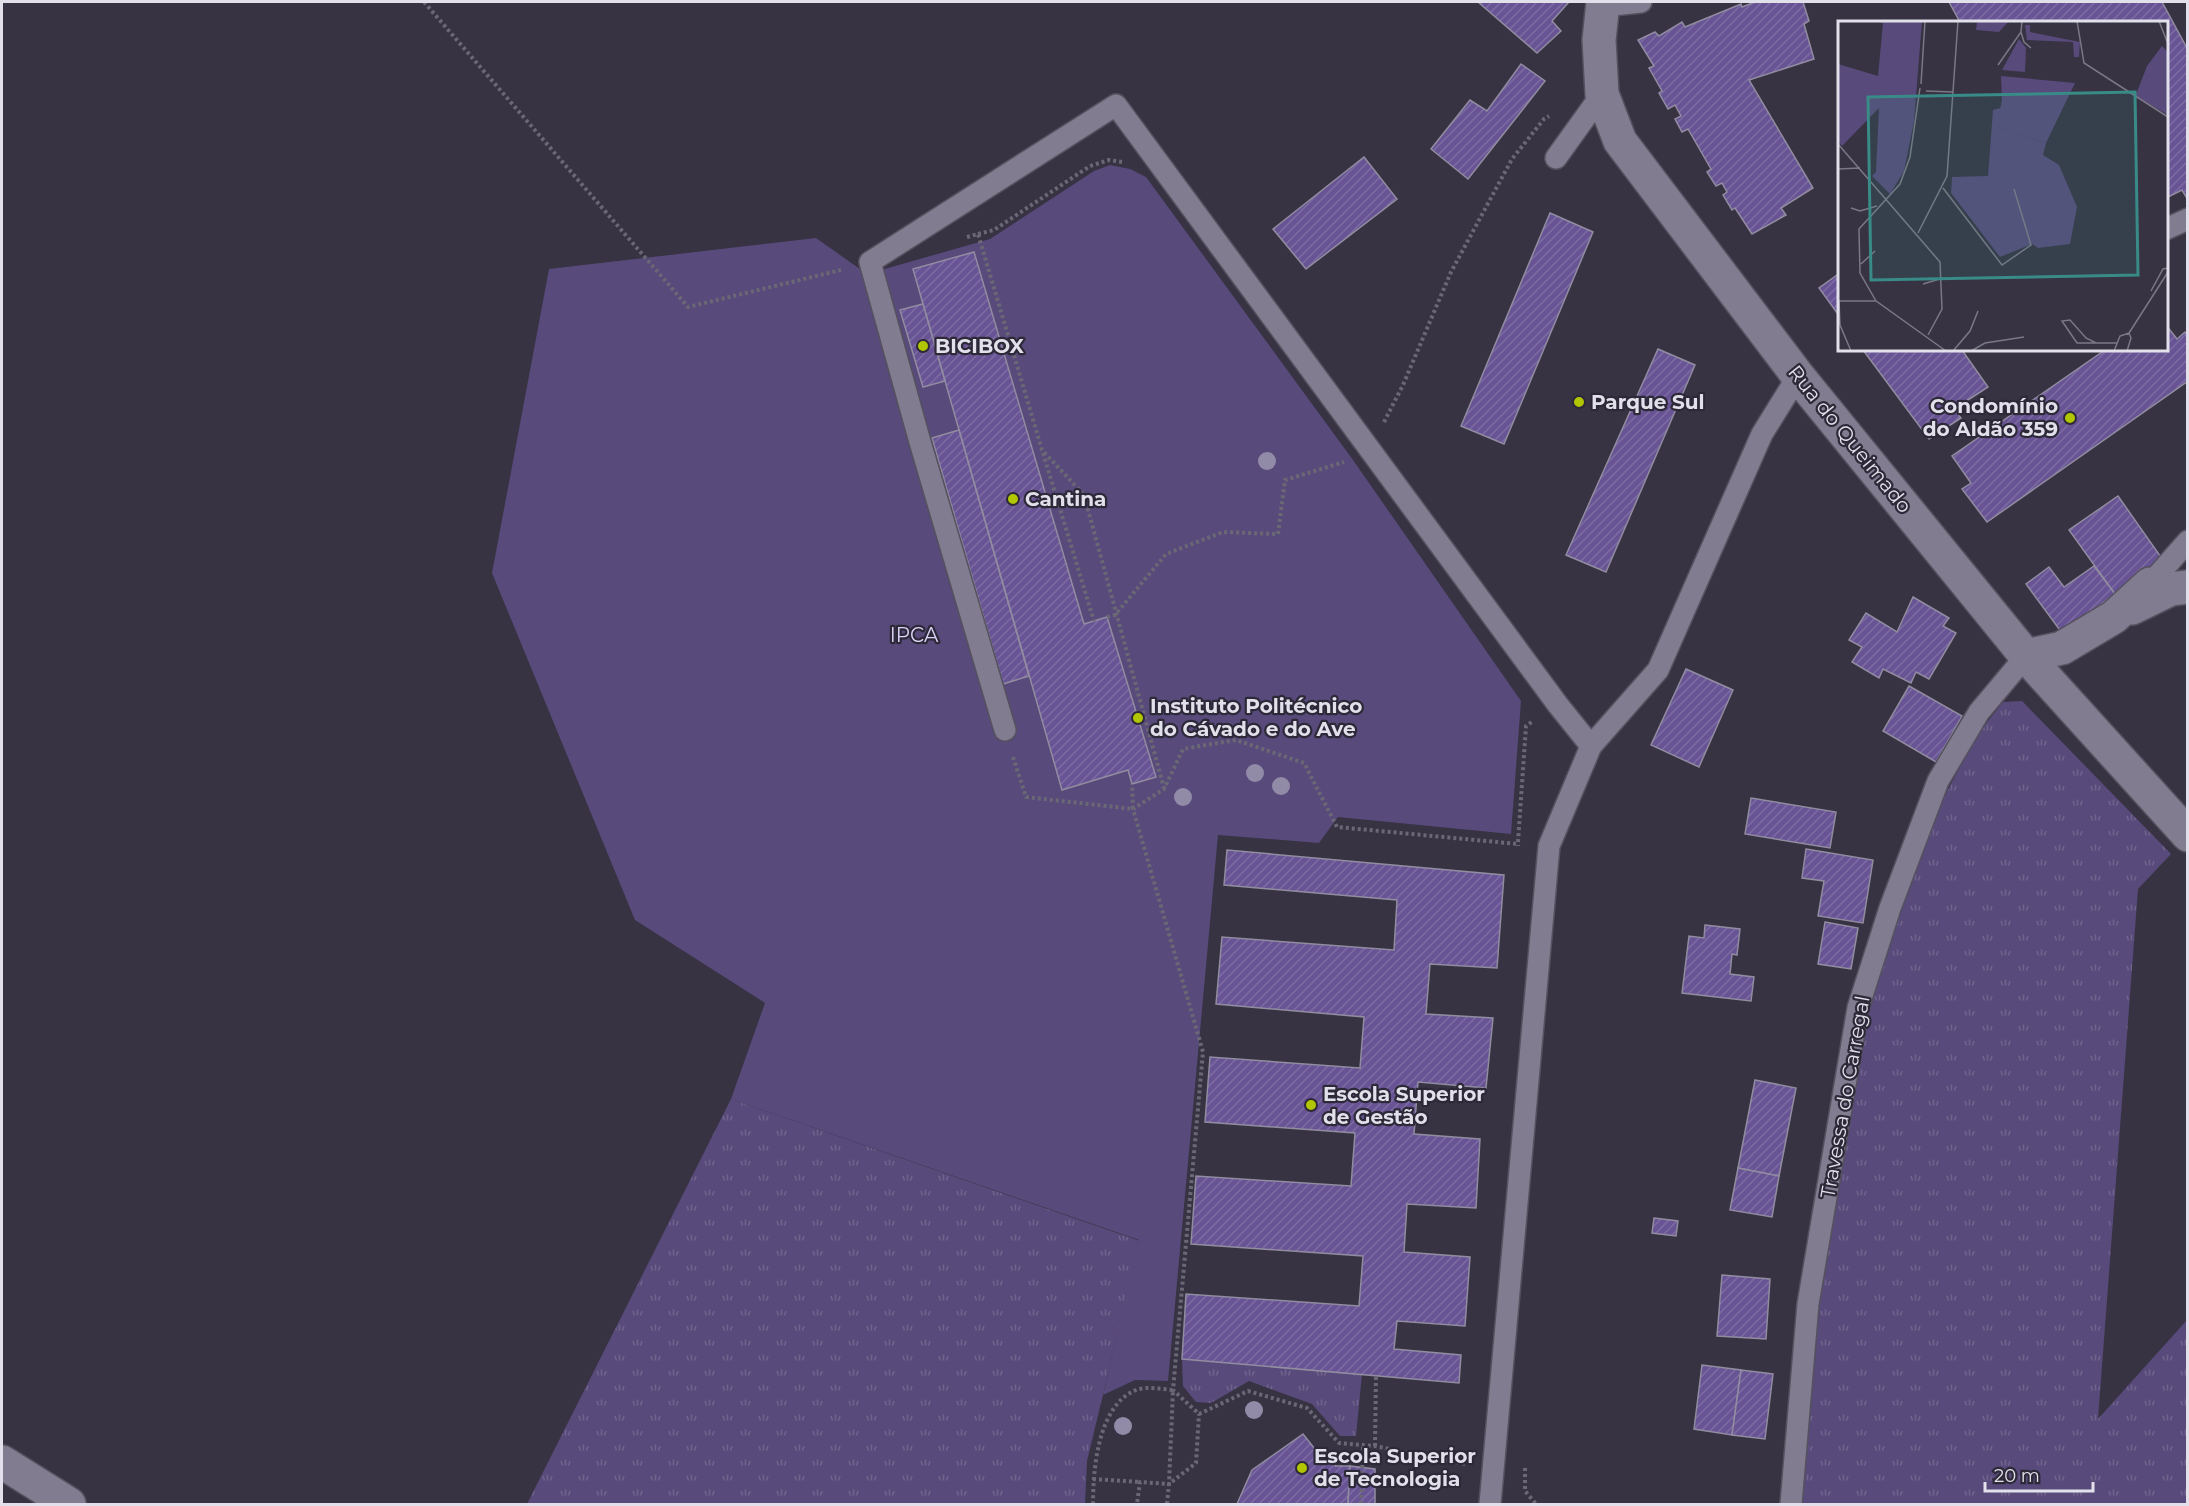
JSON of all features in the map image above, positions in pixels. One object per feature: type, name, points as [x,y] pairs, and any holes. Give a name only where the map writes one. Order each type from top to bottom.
[{"type":"street","name":"Rua do Queimado","points":[[1603,4],[1599,40],[1602,94],[1620,141],[1798,376],[2026,656],[2187,835]]},
{"type":"street","points":[[2114,617],[2150,584]]},
{"type":"street","points":[[2026,656],[2062,648],[2114,617],[2171,589],[2187,587]]},
{"type":"street","points":[[2,1462],[69,1504]]},
{"type":"lane","points":[[1603,4],[1641,2]]},
{"type":"lane","points":[[1556,158],[1602,94]]},
{"type":"lane","points":[[1005,730],[920,442],[870,262],[1116,105],[1558,705],[1592,746]]},
{"type":"lane","points":[[2168,228],[2187,219]]},
{"type":"lane","points":[[1490,1504],[1549,846],[1592,746],[1650,668],[1762,434],[1798,376]]},
{"type":"lane","points":[[2150,584],[2187,542]]},
{"type":"lane","name":"Travessa do Carregal","points":[[1791,1504],[1808,1304],[1858,1008],[1890,908],[1938,781],[1979,712],[2026,656]]},
{"type":"path","points":[[424,2],[688,307],[821,275]]},
{"type":"path","points":[[1382,426],[1403,385],[1451,272],[1512,159],[1544,119],[1558,111],[1581,123]]},
{"type":"path","points":[[956,240],[978,234],[1094,621]]},
{"type":"path","points":[[1042,450],[1084,495],[1164,789]]},
{"type":"path","points":[[1107,617],[1115,615],[1166,554],[1223,532],[1278,534],[1285,480],[1353,460]]},
{"type":"path","points":[[1517,856],[1526,726],[1536,719]]},
{"type":"path","points":[[1005,730],[1026,797],[1133,808],[1164,789],[1183,748],[1236,740],[1304,763],[1337,826],[1518,844]]},
{"type":"path","points":[[1132,784],[1133,808],[1203,1052],[1173,1390],[1167,1504]]},
{"type":"path","points":[[1375,1446],[1376,1375]]},
{"type":"path","points":[[1093,1504],[1093,1479],[1099,1445],[1110,1414],[1123,1396],[1139,1389],[1173,1390],[1199,1414]]},
{"type":"path","points":[[1199,1414],[1248,1390],[1306,1408],[1339,1443],[1375,1446],[1468,1465]]},
{"type":"path","points":[[1093,1479],[1168,1484],[1196,1463],[1199,1414]]},
{"type":"path","points":[[1361,1504],[1363,1446]]},
{"type":"path","points":[[1525,1465],[1525,1491],[1536,1504]]},
{"type":"path","points":[[1137,1504],[1140,1482]]},
{"type":"green space","name":"IPCA","points":[[1110,165],[1130,169],[1146,177],[1353,460],[1521,701],[1511,834],[1338,817],[1319,843],[1218,835],[1168,1381],[1135,1380],[1103,1395],[1139,1240],[731,1099],[765,1003],[635,920],[492,573],[549,269],[816,238],[867,274],[990,239],[1094,171]]},
{"type":"green space","points":[[2022,701],[2171,854],[2138,889],[2098,1419],[2187,1320],[2187,1504],[1798,1504],[1820,1298],[1865,1019],[1906,890],[1943,799],[1977,735],[2003,702]]},
{"type":"green space","points":[[731,1099],[1140,1241],[1087,1461],[1085,1504],[527,1504]]},
{"type":"green space","points":[[1182,1359],[1362,1374],[1356,1436],[1340,1436],[1312,1404],[1249,1381],[1211,1403],[1196,1402],[1183,1386]]},
{"type":"building","points":[[1478,2],[1568,3],[1552,21],[1561,31],[1537,53]]},
{"type":"building","points":[[1755,2],[1803,2],[1809,21],[1804,24],[1814,59],[1749,80],[1813,188],[1781,208],[1786,215],[1752,234],[1735,208],[1732,210],[1723,195],[1727,192],[1722,183],[1716,186],[1707,172],[1711,169],[1688,129],[1682,132],[1675,119],[1681,116],[1675,105],[1668,109],[1659,93],[1662,91],[1649,68],[1654,66],[1638,40],[1655,32],[1659,36],[1682,22],[1685,27],[1741,4],[1742,7]]},
{"type":"building","points":[[1949,2],[2162,2],[2188,50],[2188,200],[2182,190],[2168,197],[2168,21],[1959,21]]},
{"type":"building","points":[[1521,64],[1545,81],[1468,179],[1431,149],[1470,100],[1487,111]]},
{"type":"building","points":[[1364,157],[1397,199],[1306,269],[1273,229]]},
{"type":"building","points":[[1550,213],[1593,232],[1504,444],[1461,426]]},
{"type":"building","name":"Cantina","points":[[974,252],[1084,624],[1107,617],[1156,777],[1132,784],[1128,770],[1062,790],[913,269]]},
{"type":"building","points":[[1838,274],[1838,314],[1819,288]]},
{"type":"building","name":"BICIBOX","points":[[923,304],[945,381],[923,387],[900,310]]},
{"type":"building","name":"Condomínio do Aldão 359","points":[[2168,328],[2177,339],[2185,332],[2188,336],[2188,381],[1987,522],[1962,489],[1971,483],[1952,456],[2104,351],[2168,351]]},
{"type":"building","points":[[1658,349],[1695,365],[1606,572],[1566,555]]},
{"type":"building","points":[[1864,351],[1963,351],[1988,387],[1954,409],[1961,418],[1929,439]]},
{"type":"building","name":"Cantina","points":[[959,430],[1029,676],[1003,684],[932,438]]},
{"type":"building","points":[[2118,496],[2163,560],[2115,594],[2069,530]]},
{"type":"building","points":[[2094,566],[2115,594],[2062,633],[2026,584],[2049,567],[2064,587]]},
{"type":"building","points":[[1913,597],[1949,618],[1943,626],[1956,633],[1929,679],[1916,672],[1911,683],[1883,669],[1879,678],[1852,662],[1862,647],[1849,640],[1866,613],[1897,632]]},
{"type":"building","points":[[1686,669],[1733,690],[1699,767],[1651,745]]},
{"type":"building","points":[[1909,686],[1962,716],[1936,762],[1883,731]]},
{"type":"building","points":[[1751,798],[1836,812],[1830,848],[1745,834]]},
{"type":"building","points":[[1806,849],[1873,860],[1863,923],[1818,916],[1824,881],[1802,878]]},
{"type":"building","name":"Escola Superior de Gestão","points":[[1227,850],[1504,875],[1497,968],[1430,964],[1426,1014],[1493,1018],[1486,1088],[1418,1082],[1414,1134],[1480,1139],[1476,1208],[1407,1204],[1404,1252],[1470,1257],[1465,1326],[1397,1321],[1394,1349],[1461,1355],[1459,1383],[1182,1359],[1186,1294],[1359,1306],[1363,1256],[1191,1244],[1196,1176],[1351,1186],[1355,1133],[1205,1122],[1210,1057],[1360,1068],[1364,1017],[1216,1004],[1222,937],[1394,950],[1397,900],[1224,885]]},
{"type":"building","points":[[1825,922],[1858,928],[1851,969],[1818,964]]},
{"type":"building","points":[[1705,925],[1740,929],[1737,955],[1732,954],[1730,974],[1754,977],[1751,1001],[1682,993],[1689,936],[1704,938]]},
{"type":"building","points":[[1755,1080],[1796,1088],[1779,1176],[1738,1168]]},
{"type":"building","points":[[1738,1168],[1779,1176],[1772,1217],[1730,1210]]},
{"type":"building","points":[[1654,1218],[1678,1221],[1676,1236],[1652,1233]]},
{"type":"building","points":[[1722,1275],[1770,1279],[1766,1339],[1717,1336]]},
{"type":"building","points":[[1702,1365],[1741,1370],[1732,1435],[1694,1429]]},
{"type":"building","points":[[1741,1370],[1773,1374],[1765,1439],[1732,1435]]},
{"type":"building","name":"Escola Superior de Tecnologia","points":[[1303,1434],[1318,1453],[1335,1454],[1335,1466],[1350,1466],[1348,1504],[1237,1504],[1252,1470]]},
{"type":"building","points":[[1350,1466],[1375,1469],[1375,1504],[1348,1504]]},
{"type":"place","name":"BICIBOX","points":[[923,346]]},
{"type":"place","name":"Parque Sul","points":[[1579,402]]},
{"type":"place","name":"Condomínio do Aldão 359","points":[[2070,418]]},
{"type":"place","name":"Cantina","points":[[1013,499]]},
{"type":"place","name":"Instituto Politécnico do Cávado e do Ave","points":[[1138,718]]},
{"type":"place","name":"Escola Superior de Gestão","points":[[1311,1105]]},
{"type":"place","name":"Escola Superior de Tecnologia","points":[[1302,1468]]}]
